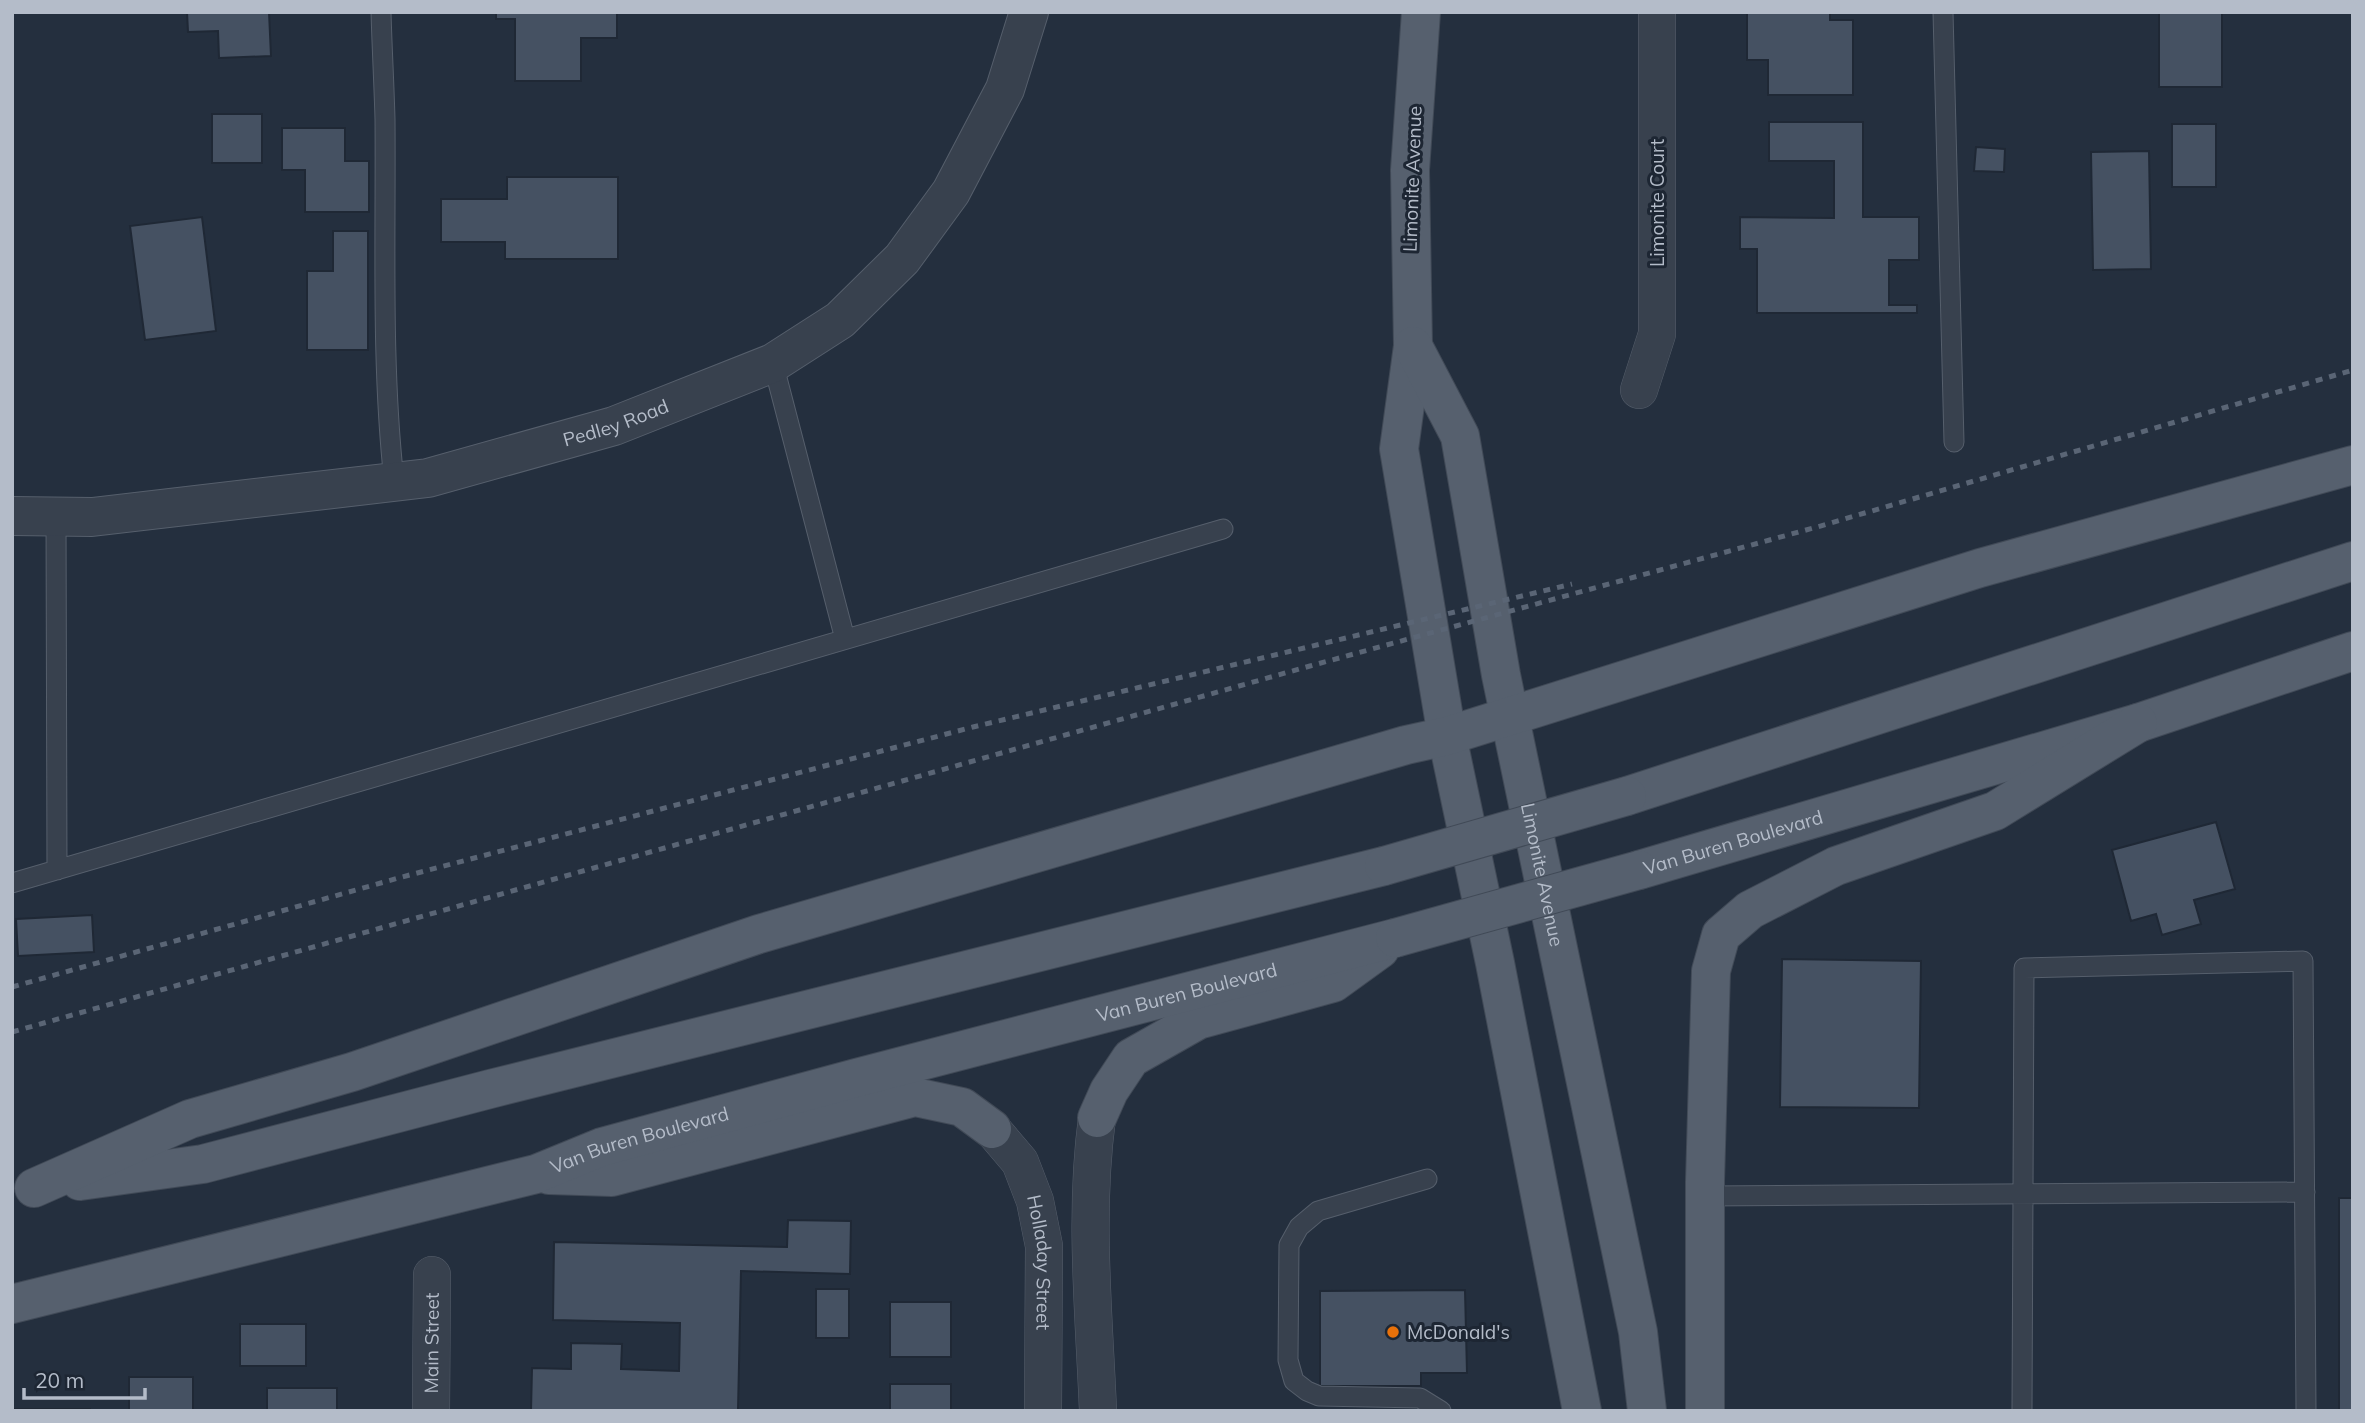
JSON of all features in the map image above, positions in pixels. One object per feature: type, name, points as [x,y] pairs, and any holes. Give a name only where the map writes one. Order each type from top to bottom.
[{"type":"main road","name":"Limonite Avenue","points":[[1421,12],[1410,170],[1413,346],[1399,449],[1447,736],[1496,963],[1582,1411]]},
{"type":"main road","name":"Limonite Avenue","points":[[1413,346],[1460,436],[1502,675],[1638,1332],[1647,1411]]},
{"type":"main road","points":[[23,1191],[190,1119],[352,1072],[759,934],[1406,745],[1447,736],[1980,568],[2353,465]]},
{"type":"main road","points":[[23,1191],[203,1164],[490,1089],[1384,866],[1626,796],[2353,561]]},
{"type":"main road","name":"Van Buren Boulevard","points":[[12,1304],[536,1174],[615,1143],[856,1077],[1395,938],[1639,870],[2138,723],[2353,651]]},
{"type":"main road","points":[[1705,1411],[1705,1196],[1712,971],[1721,936],[1750,910],[1836,866],[1995,811],[2138,723]]},
{"type":"main road","points":[[1097,1118],[1109,1091],[1131,1058],[1198,1020],[1333,983],[1395,938]]},
{"type":"main road","points":[[536,1174],[612,1177],[915,1097],[962,1107],[992,1129]]},
{"type":"street","name":"Pedley Road","points":[[12,516],[92,517],[428,478],[614,426],[773,363],[839,320],[902,259],[943,203],[1005,89],[1029,12]]},
{"type":"street","name":"Limonite Court","points":[[1639,390],[1657,334],[1657,12]]},
{"type":"street","points":[[1097,1118],[1092,1158],[1091,1218],[1098,1411]]},
{"type":"street","name":"Holladay Street","points":[[992,1129],[1020,1162],[1035,1201],[1044,1246],[1044,1411]]},
{"type":"street","name":"Main Street","points":[[431,1411],[432,1275]]},
{"type":"lane","points":[[381,12],[385,116],[386,363],[388,427],[394,481]]},
{"type":"lane","points":[[1943,12],[1954,442]]},
{"type":"lane","points":[[773,363],[845,639]]},
{"type":"lane","points":[[56,517],[57,870]]},
{"type":"lane","points":[[12,883],[1223,529]]},
{"type":"lane","points":[[2022,1411],[2024,968],[2303,961],[2306,1411]]},
{"type":"lane","points":[[1427,1179],[1318,1211],[1299,1227],[1289,1245],[1287,1360],[1294,1381],[1319,1396],[1420,1398],[1441,1411]]},
{"type":"lane","points":[[1705,1196],[2305,1192]]},
{"type":"building","points":[[187,12],[269,12],[271,56],[219,58],[218,31],[188,32]]},
{"type":"building","points":[[496,12],[617,12],[617,38],[581,38],[581,81],[515,81],[515,19],[496,19]]},
{"type":"building","points":[[1747,12],[1830,12],[1830,20],[1853,20],[1853,95],[1768,95],[1768,60],[1747,60]]},
{"type":"building","points":[[2159,12],[2222,12],[2222,87],[2159,87]]},
{"type":"building","points":[[212,114],[262,114],[262,163],[212,163]]},
{"type":"building","points":[[1769,122],[1863,122],[1863,217],[1919,217],[1919,260],[1889,260],[1889,305],[1917,305],[1917,313],[1757,313],[1757,249],[1740,249],[1740,217],[1834,218],[1834,161],[1769,161]]},
{"type":"building","points":[[2172,124],[2216,124],[2216,187],[2172,187]]},
{"type":"building","points":[[282,128],[345,128],[345,161],[369,161],[369,212],[305,212],[305,170],[282,170]]},
{"type":"building","points":[[1976,147],[2005,149],[2004,172],[1974,171]]},
{"type":"building","points":[[2149,151],[2151,269],[2093,270],[2091,152]]},
{"type":"building","points":[[507,177],[618,177],[618,259],[505,259],[505,242],[441,242],[441,199],[507,199]]},
{"type":"building","points":[[202,217],[216,331],[145,340],[130,226]]},
{"type":"building","points":[[333,231],[368,231],[368,350],[307,350],[307,271],[333,271]]},
{"type":"building","points":[[2216,822],[2235,889],[2194,900],[2201,924],[2162,935],[2156,914],[2131,921],[2112,850]]},
{"type":"building","points":[[92,915],[94,952],[18,956],[16,919]]},
{"type":"building","points":[[1782,959],[1921,961],[1919,1108],[1780,1107]]},
{"type":"building","points":[[2339,1198],[2353,1198],[2353,1411],[2339,1411]]},
{"type":"building","points":[[788,1220],[851,1221],[850,1274],[741,1271],[738,1411],[531,1411],[532,1368],[571,1369],[571,1343],[622,1344],[621,1369],[679,1371],[680,1323],[553,1320],[554,1242],[787,1247]]},
{"type":"building","points":[[816,1289],[849,1289],[849,1338],[816,1338]]},
{"type":"building","name":"McDonald's","points":[[1465,1290],[1467,1373],[1421,1373],[1421,1386],[1320,1386],[1320,1291]]},
{"type":"building","points":[[890,1302],[951,1302],[951,1357],[890,1357]]},
{"type":"building","points":[[240,1324],[306,1324],[306,1366],[240,1366]]},
{"type":"building","points":[[129,1377],[193,1377],[193,1411],[129,1411]]},
{"type":"building","points":[[890,1384],[951,1384],[951,1411],[890,1411]]},
{"type":"building","points":[[267,1388],[337,1388],[337,1411],[267,1411]]},
{"type":"building","points":[[90,1409],[90,1411],[12,1411]]},
{"type":"railway","points":[[12,1032],[1310,666],[1817,527],[2353,370]]},
{"type":"railway","points":[[12,987],[402,877],[973,727],[1572,584]]},
{"type":"place","name":"McDonald's","points":[[1393,1332]]}]
